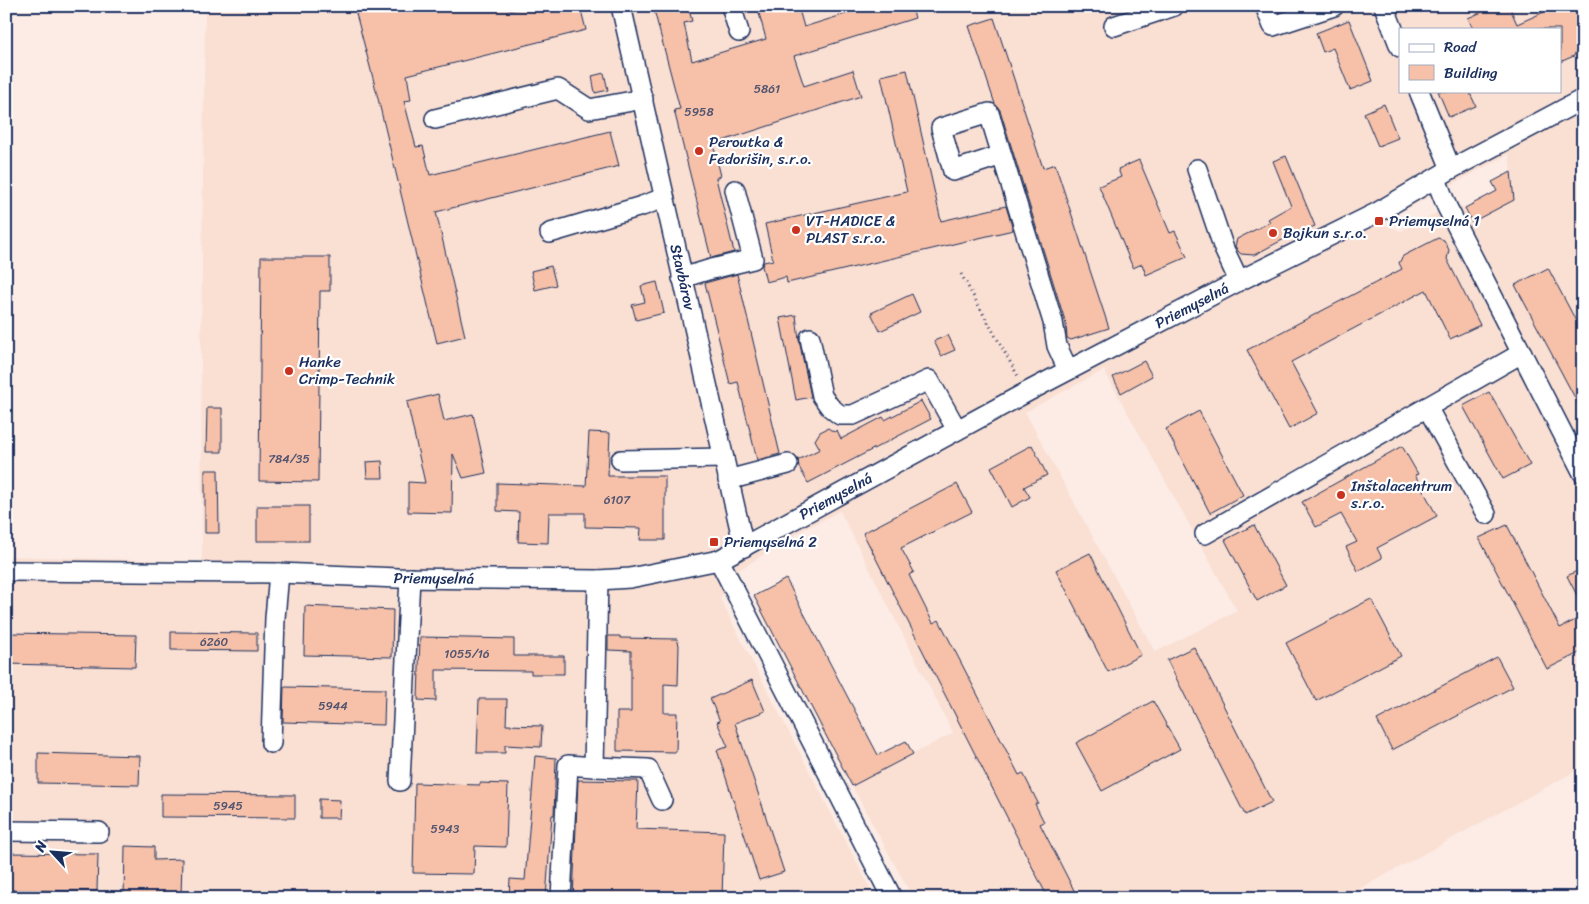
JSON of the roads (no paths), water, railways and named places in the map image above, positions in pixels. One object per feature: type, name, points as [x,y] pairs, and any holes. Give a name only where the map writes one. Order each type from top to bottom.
[{"type":"street","name":"Stavbárov","points":[[621,6],[744,547]]},
{"type":"street","points":[[731,6],[739,32]]},
{"type":"street","points":[[1114,26],[1174,6]]},
{"type":"street","points":[[1265,6],[1273,26],[1334,6]]},
{"type":"street","points":[[1384,6],[1399,44]]},
{"type":"street","points":[[435,119],[558,90],[589,109],[643,99]]},
{"type":"street","points":[[1419,92],[1444,174],[1447,207],[1583,473]]},
{"type":"street","name":"Priemyselná","points":[[6,571],[279,573],[410,578],[598,580],[630,578],[719,560],[1068,370],[1239,281],[1378,212],[1583,99]]},
{"type":"street","points":[[1002,155],[1053,322],[1057,346],[1068,370]]},
{"type":"street","points":[[1197,169],[1224,249],[1239,281]]},
{"type":"street","points":[[682,278],[753,259],[735,190]]},
{"type":"street","points":[[550,233],[664,198]]},
{"type":"street","points":[[810,338],[822,396],[830,407],[840,415],[853,415],[929,380],[957,430]]},
{"type":"street","points":[[1205,534],[1522,353]]},
{"type":"street","points":[[1427,407],[1486,514]]},
{"type":"street","points":[[621,460],[724,458]]},
{"type":"street","points":[[728,480],[788,464]]},
{"type":"street","points":[[719,560],[892,898]]},
{"type":"street","points":[[271,743],[275,618],[279,573]]},
{"type":"street","points":[[400,781],[410,578]]},
{"type":"street","points":[[594,766],[598,580]]},
{"type":"street","points":[[561,898],[568,765],[648,769],[662,800]]},
{"type":"street","points":[[6,831],[98,832]]},
{"type":"place","name":"Peroutka & Fedorišin, s.r.o.","points":[[699,151]]},
{"type":"place","name":"Priemyselná 1","points":[[1379,221]]},
{"type":"place","name":"VT-HADICE & PLAST s.r.o.","points":[[796,230]]},
{"type":"place","name":"Bojkun s.r.o.","points":[[1273,233]]},
{"type":"place","name":"Hanke Crimp-Technik","points":[[289,371]]},
{"type":"place","name":"Inštalacentrum s.r.o.","points":[[1341,495]]},
{"type":"place","name":"Priemyselná 2","points":[[714,542]]}]
